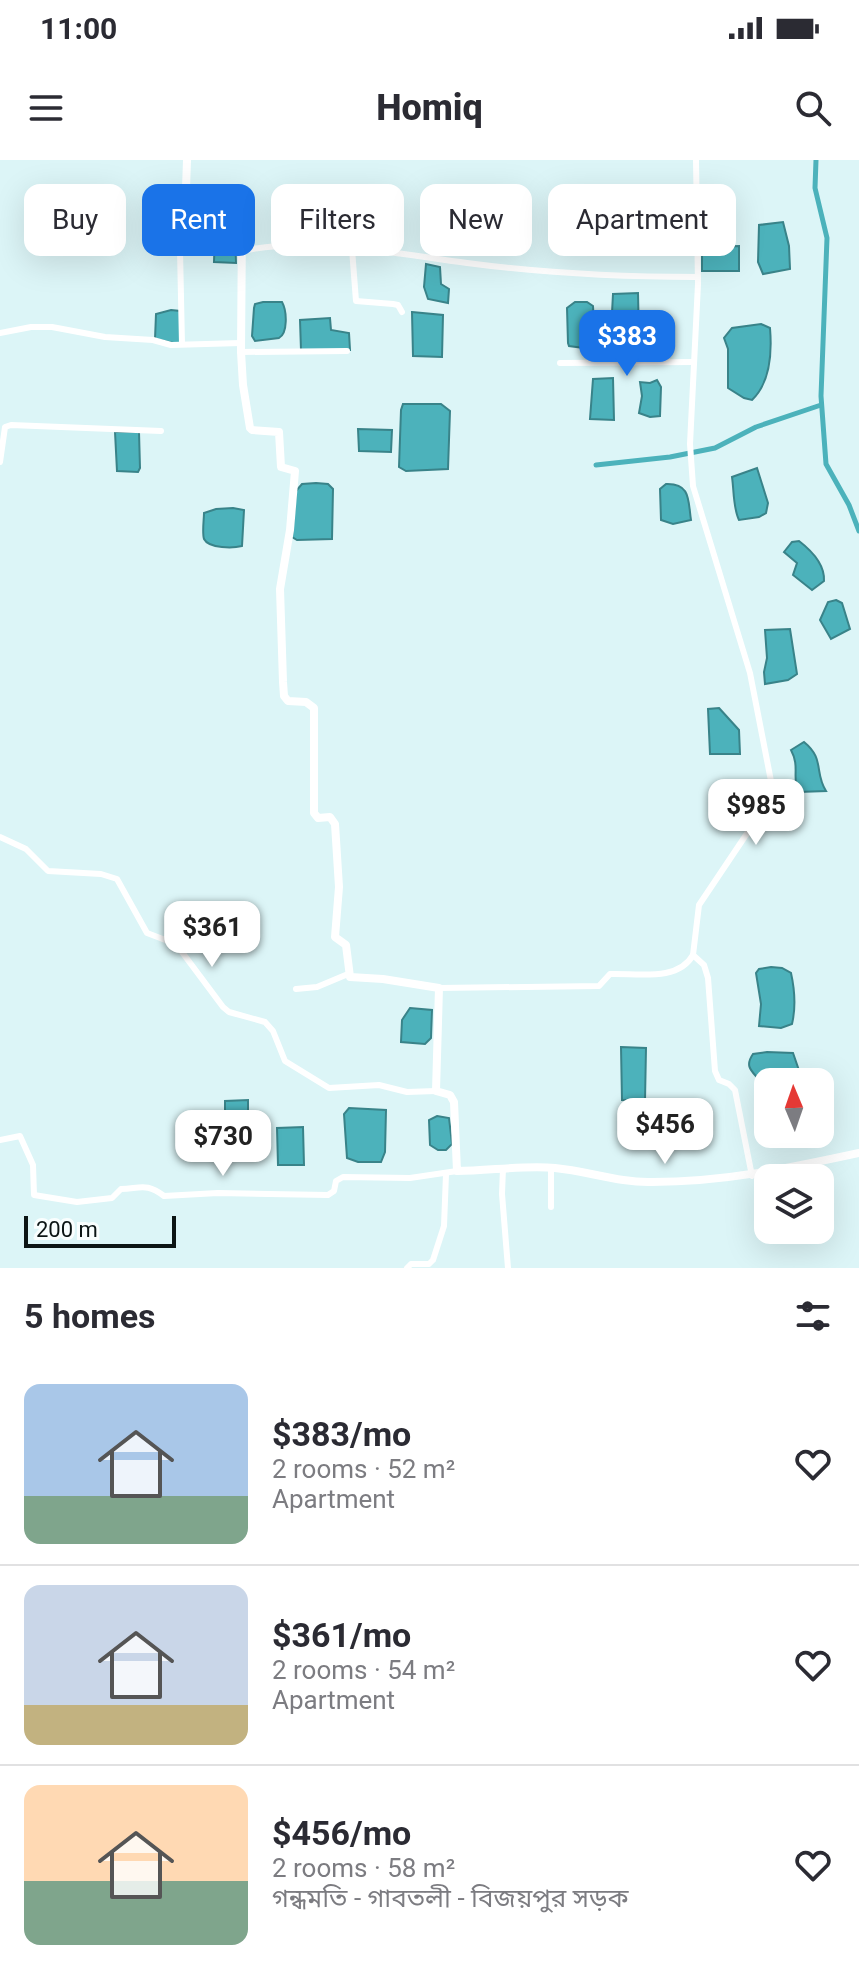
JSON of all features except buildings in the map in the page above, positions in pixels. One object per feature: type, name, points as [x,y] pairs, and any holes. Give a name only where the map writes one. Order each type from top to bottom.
[{"type":"main road","points":[[186,184],[187,160]]},
{"type":"main road","points":[[242,256],[241,348],[250,428],[279,432],[281,467],[295,471],[290,530],[280,589],[284,696],[288,701],[306,702],[314,708],[314,813],[318,818],[334,820],[339,887],[335,937],[346,945],[348,974],[356,979],[383,979],[439,988],[436,1091],[450,1095],[454,1102],[457,1171],[551,1168],[627,1182],[682,1182],[752,1176],[859,1153]]},
{"type":"street","points":[[439,988],[599,986],[610,974],[666,974],[683,968],[693,955],[699,905],[750,829],[759,802],[770,789],[750,673],[693,486],[690,444],[698,327],[696,160]]},
{"type":"street","points":[[404,255],[608,275],[698,277]]},
{"type":"street","points":[[180,256],[182,344]]},
{"type":"street","points":[[353,256],[356,301],[398,305],[402,312]]},
{"type":"street","points":[[0,333],[52,327],[105,337],[182,344],[347,351]]},
{"type":"street","points":[[560,363],[694,362]]},
{"type":"street","points":[[0,462],[5,427],[11,425],[161,431]]},
{"type":"street","points":[[0,837],[26,849],[48,871],[101,874],[117,879],[147,933],[176,944],[194,971],[229,1012],[265,1022],[273,1031],[285,1061],[298,1071],[334,1089],[379,1085],[407,1092],[436,1091]]},
{"type":"street","points":[[693,955],[704,965],[708,978],[715,1071],[719,1080],[735,1090],[752,1176]]},
{"type":"street","points":[[296,989],[317,987],[348,974]]},
{"type":"street","points":[[0,1140],[20,1136],[33,1165],[34,1195],[77,1202],[112,1198],[121,1189],[149,1187],[164,1196],[218,1193],[328,1195],[334,1191],[336,1181],[343,1177],[410,1178],[457,1171]]},
{"type":"street","points":[[503,1168],[508,1268]]},
{"type":"street","points":[[551,1168],[551,1207]]},
{"type":"street","points":[[407,1268],[411,1264],[429,1264],[433,1260],[444,1226],[446,1174]]},
{"type":"water","points":[[783,222],[790,269],[763,274],[758,262],[759,225]]},
{"type":"water","points":[[736,246],[739,246],[739,271],[702,271],[702,256],[736,256]]},
{"type":"water","points":[[214,256],[236,256],[236,263],[214,262]]},
{"type":"water","points":[[426,264],[440,267],[441,284],[449,289],[448,303],[428,299],[424,287]]},
{"type":"water","points":[[638,293],[639,340],[611,332],[613,294]]},
{"type":"water","points":[[282,302],[285,327],[279,338],[255,341],[252,336],[254,308],[255,304]]},
{"type":"water","points":[[575,302],[587,302],[593,306],[595,344],[591,349],[569,346],[567,308]]},
{"type":"water","points":[[180,311],[181,343],[178,344],[155,339],[156,314]]},
{"type":"water","points":[[412,312],[443,315],[442,357],[413,356]]},
{"type":"water","points":[[330,318],[331,330],[349,333],[350,350],[301,350],[300,320]]},
{"type":"water","points":[[761,324],[770,328],[770,357],[767,376],[752,400],[728,388],[728,349],[724,338],[732,328]]},
{"type":"water","points":[[613,378],[614,420],[590,419],[593,379]]},
{"type":"water","points":[[657,380],[661,387],[660,416],[650,417],[639,413],[642,396],[640,382]]},
{"type":"water","points":[[403,404],[441,404],[450,411],[448,469],[406,471],[399,467]]},
{"type":"water","points":[[358,429],[392,430],[391,452],[359,451]]},
{"type":"water","points":[[115,432],[139,432],[138,472],[117,471]]},
{"type":"water","points":[[757,468],[768,503],[766,513],[739,520],[732,477]]},
{"type":"water","points":[[302,484],[328,484],[333,489],[332,539],[297,540],[292,537],[296,491]]},
{"type":"water","points":[[666,484],[674,484],[687,494],[691,520],[673,524],[661,520],[660,489]]},
{"type":"water","points":[[233,508],[244,510],[242,546],[211,545],[203,536],[204,513]]},
{"type":"water","points":[[799,541],[813,554],[822,569],[824,581],[812,590],[793,575],[797,563],[784,552],[792,542]]},
{"type":"water","points":[[836,600],[842,603],[850,629],[831,639],[820,620],[828,602]]},
{"type":"water","points":[[790,629],[797,674],[788,680],[765,684],[765,630]]},
{"type":"water","points":[[719,708],[739,730],[740,754],[710,754],[708,709]]},
{"type":"water","points":[[804,742],[815,754],[826,791],[798,792],[791,750]]},
{"type":"water","points":[[771,967],[791,973],[794,993],[792,1024],[781,1028],[759,1026],[761,1004],[756,973],[759,969]]},
{"type":"water","points":[[410,1008],[432,1010],[431,1038],[425,1044],[401,1042],[402,1020]]},
{"type":"water","points":[[621,1047],[646,1048],[645,1101],[622,1100]]},
{"type":"water","points":[[793,1053],[798,1068],[754,1068],[754,1074],[749,1062],[753,1054]]},
{"type":"water","points":[[248,1100],[248,1132],[225,1131],[225,1101]]},
{"type":"water","points":[[349,1108],[386,1110],[385,1152],[381,1162],[358,1162],[347,1158],[344,1114]]},
{"type":"water","points":[[437,1116],[449,1118],[452,1144],[446,1150],[430,1145],[429,1120]]},
{"type":"water","points":[[303,1127],[304,1165],[278,1165],[277,1128]]},
{"type":"waterway","points":[[816,160],[815,188],[827,238],[821,396],[826,464],[849,505],[859,531]]},
{"type":"waterway","points":[[596,465],[670,457],[715,448],[756,427],[821,405]]}]
